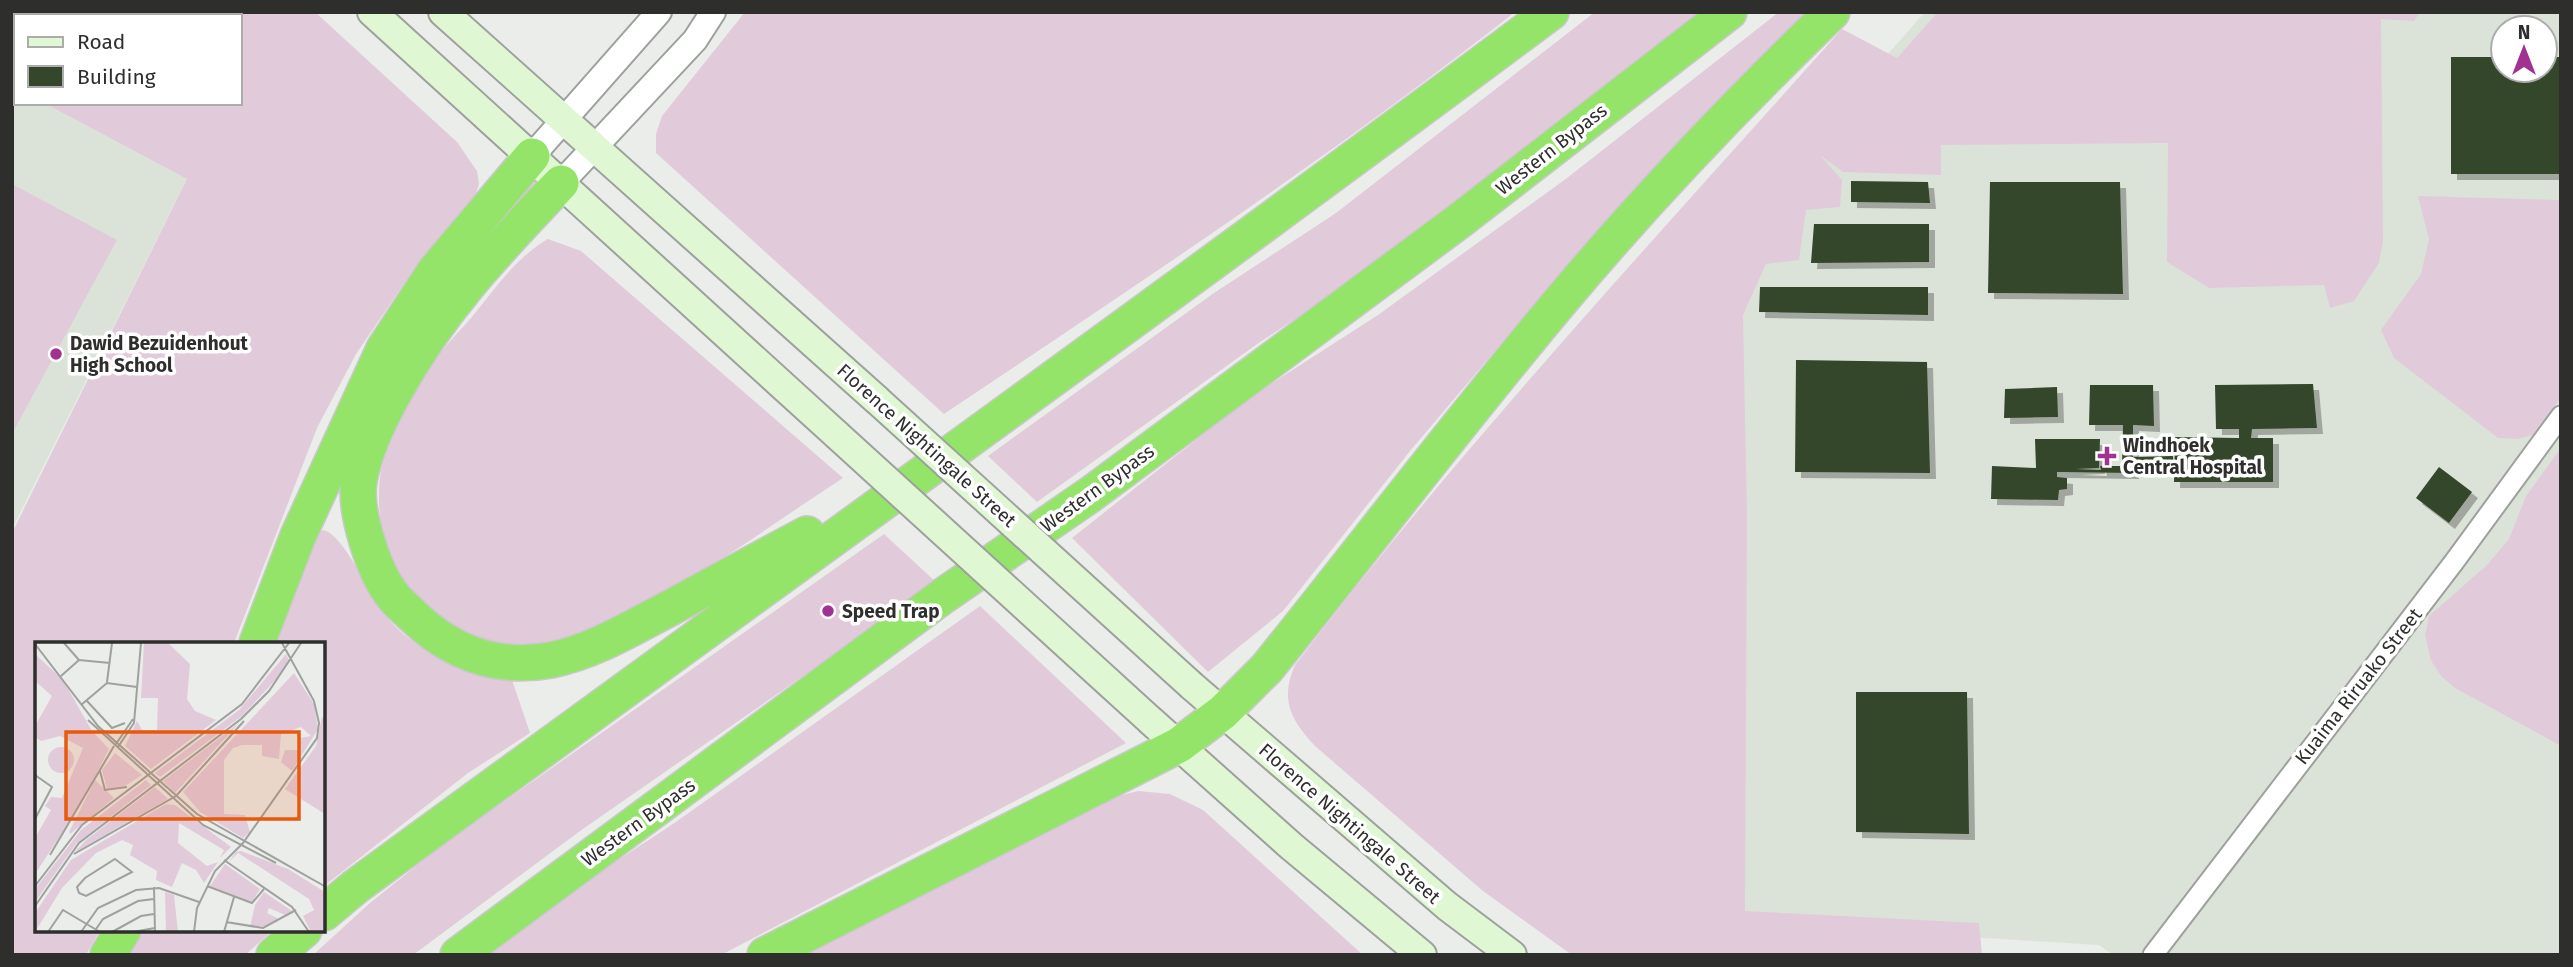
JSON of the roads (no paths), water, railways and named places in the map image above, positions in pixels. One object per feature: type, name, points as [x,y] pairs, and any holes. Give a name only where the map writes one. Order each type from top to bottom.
[{"type":"highway","points":[[326,911],[355,887],[922,471],[1336,173],[1552,12]]},
{"type":"highway","name":"Western Bypass","points":[[458,955],[943,596],[1091,494],[1336,312],[1729,12]]},
{"type":"highway","points":[[765,955],[1180,745],[1223,712],[1267,668],[1572,287],[1752,89],[1832,12]]},
{"type":"highway","points":[[257,642],[303,524],[384,349],[435,271],[531,156]]},
{"type":"highway","points":[[561,183],[486,261],[418,348],[378,421],[358,483],[363,529],[380,573],[392,595],[439,638],[469,653],[499,663],[551,660],[604,643],[922,471]]},
{"type":"highway","points":[[108,955],[123,932]]},
{"type":"highway","points":[[275,955],[302,932]]},
{"type":"main road","points":[[372,12],[1291,846],[1422,955]]},
{"type":"main road","name":"Florence Nightingale Street","points":[[443,12],[597,147],[1192,686],[1447,906],[1512,955]]},
{"type":"street","points":[[531,156],[659,12]]},
{"type":"street","points":[[561,183],[695,40],[713,12]]},
{"type":"street","name":"Kuaima Riruako Street","points":[[2153,955],[2454,562],[2561,416]]},
{"type":"place","name":"Dawid Bezuidenhout High School","points":[[56,354]]},
{"type":"place","name":"Windhoek Central Hospital","points":[[2107,456]]},
{"type":"place","name":"Speed Trap","points":[[828,611]]}]
